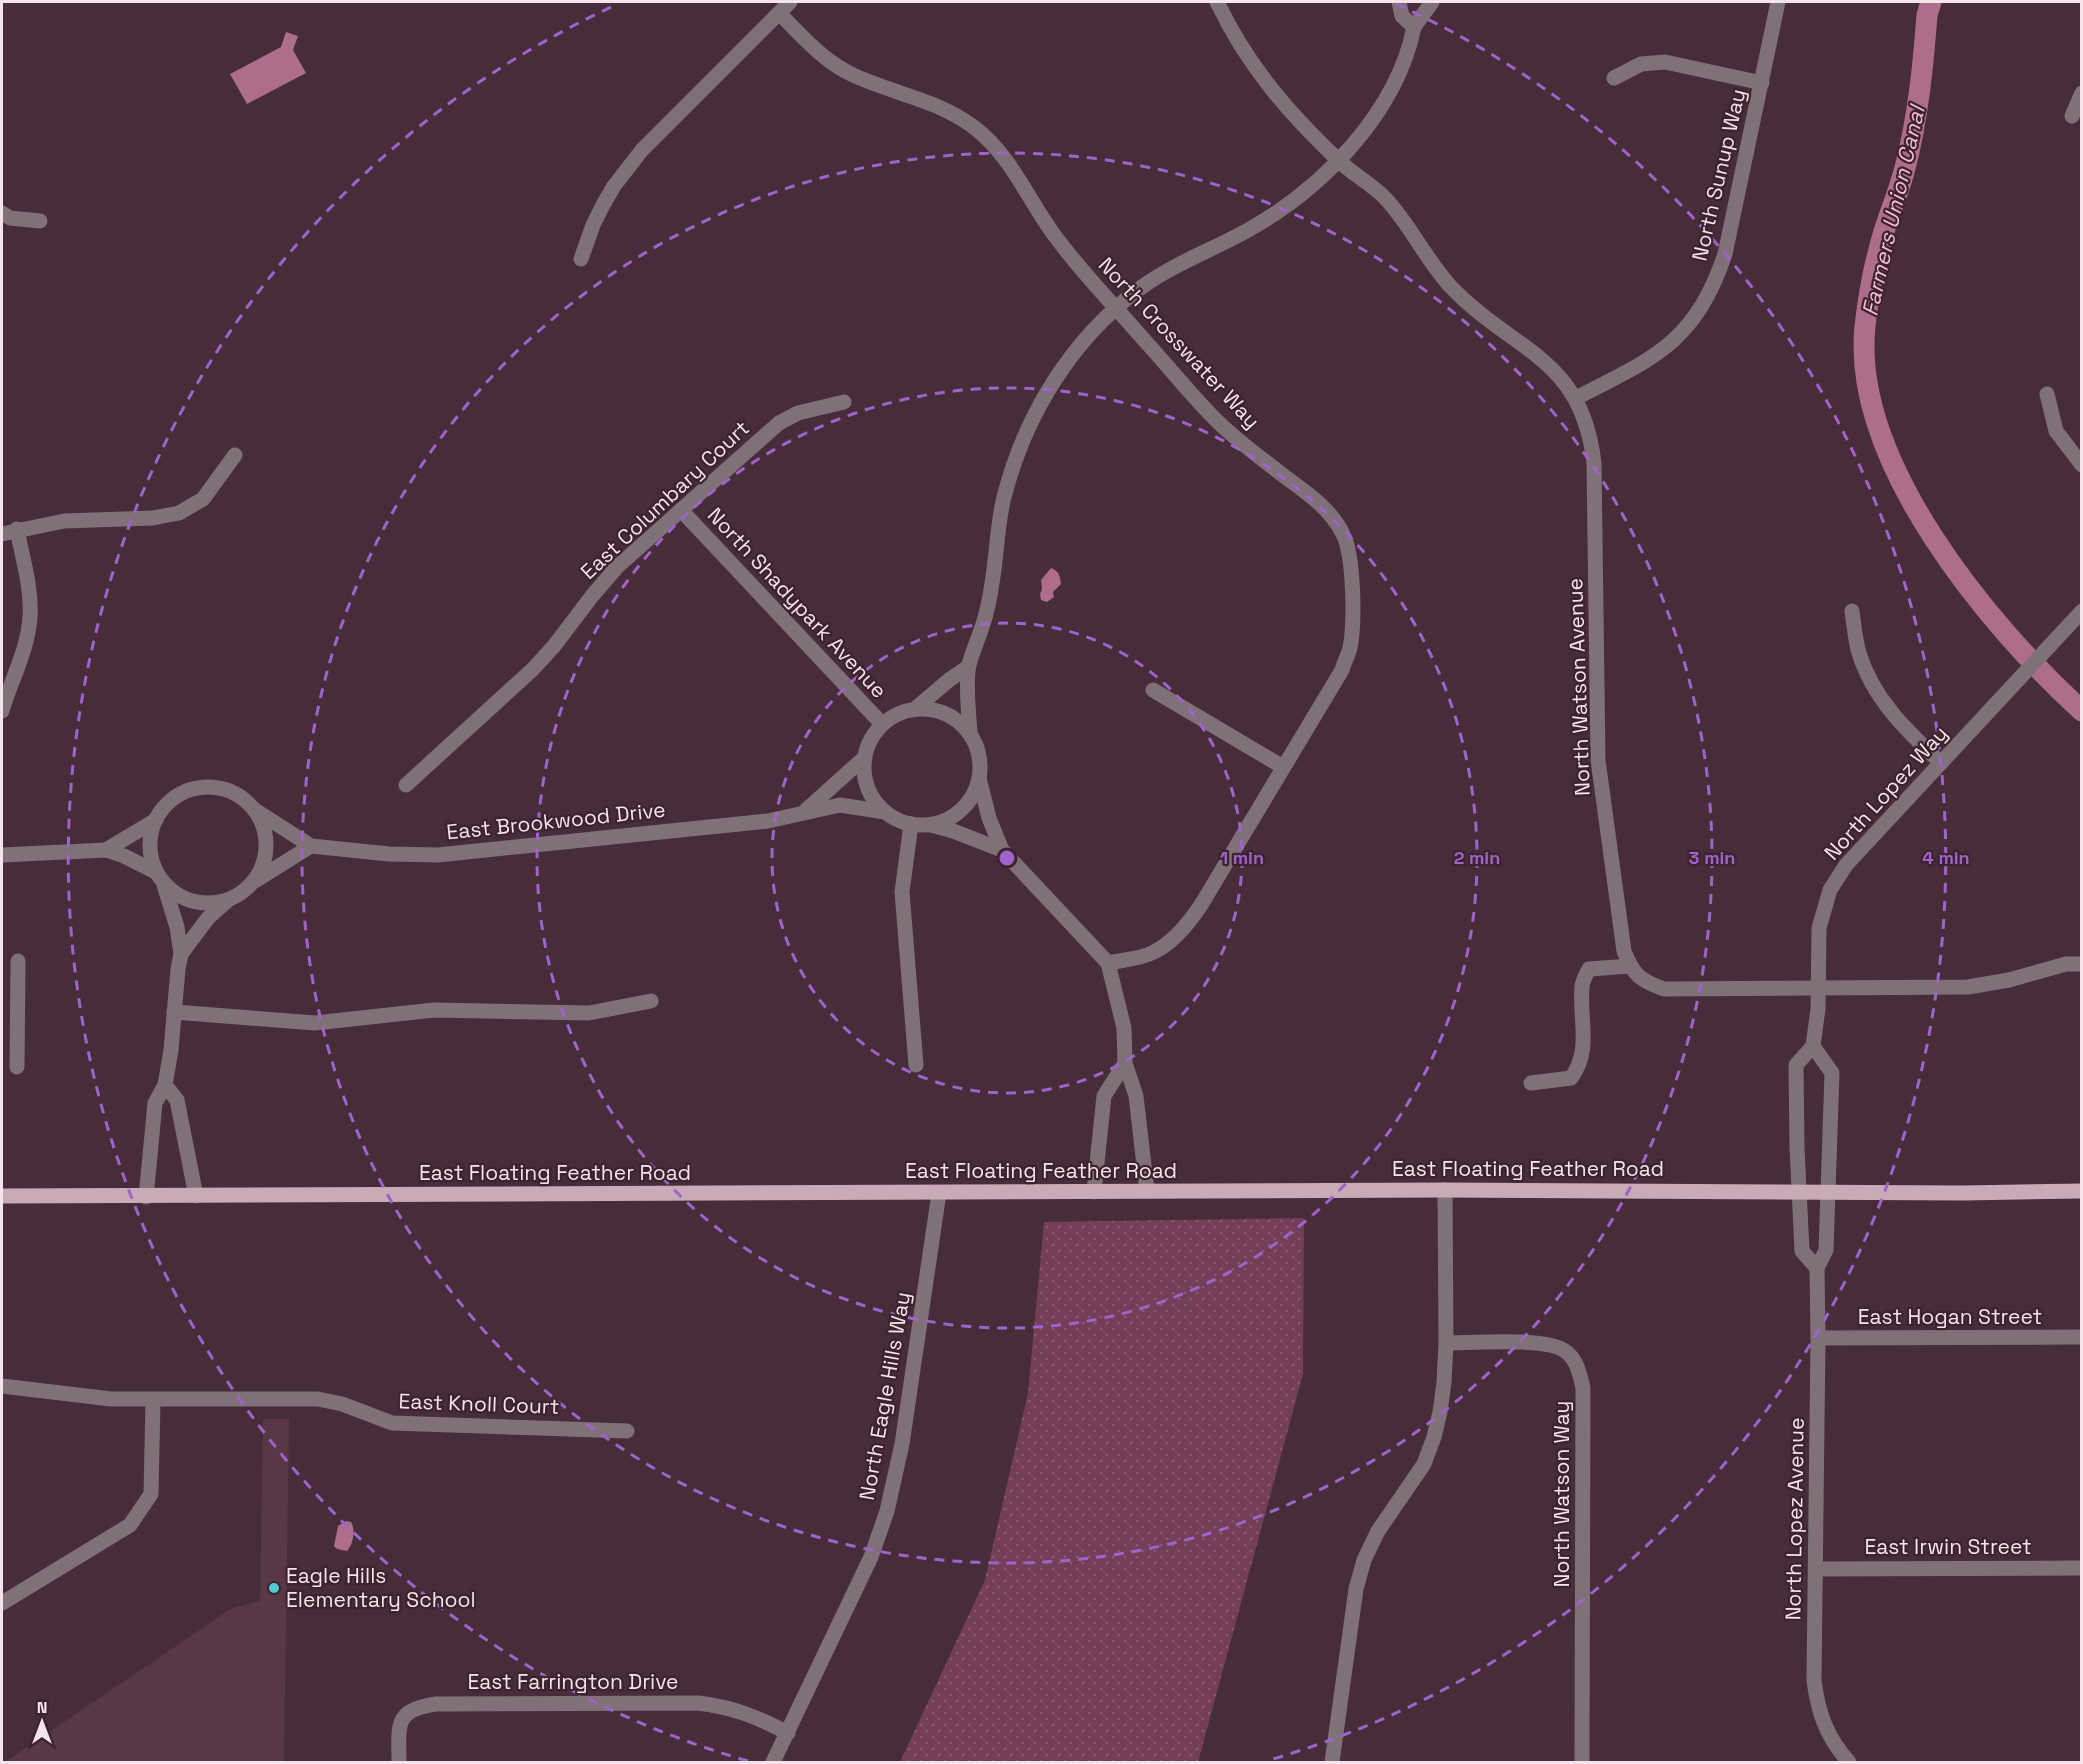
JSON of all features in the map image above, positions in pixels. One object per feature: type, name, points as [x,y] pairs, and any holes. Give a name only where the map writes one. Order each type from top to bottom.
[{"type":"main road","name":"East Floating Feather Road","points":[[2,1196],[1445,1190],[1962,1193],[2082,1191]]},
{"type":"street","points":[[581,259],[603,205],[614,186],[642,150],[790,2]]},
{"type":"street","points":[[1217,2],[1234,37],[1259,75],[1338,161],[1385,198],[1433,266],[1451,287],[1482,314],[1539,357],[1561,377],[1576,398]]},
{"type":"street","points":[[1399,2],[1402,16],[1414,27]]},
{"type":"street","points":[[970,733],[968,667],[983,626],[1004,498],[1021,442],[1052,383],[1098,325],[1141,288],[1170,268],[1248,230],[1282,210],[1308,190],[1338,161],[1368,126],[1391,87],[1409,46],[1414,27],[1432,2]]},
{"type":"street","name":"North Sunup Way","points":[[1576,398],[1631,370],[1665,349],[1687,327],[1716,282],[1725,254],[1778,2]]},
{"type":"street","name":"North Crosswater Way","points":[[779,13],[816,50],[834,64],[854,75],[926,101],[977,129],[1001,153],[1051,231],[1075,261],[1216,420],[1317,501],[1333,517],[1344,536],[1351,558],[1352,626],[1350,649],[1342,670],[1188,924],[1172,940],[1153,953],[1108,963]]},
{"type":"street","points":[[1614,78],[1641,64],[1665,62],[1762,82]]},
{"type":"street","points":[[2072,116],[2082,93]]},
{"type":"street","points":[[2,213],[10,218],[40,221]]},
{"type":"street","points":[[2047,394],[2056,431],[2082,465]]},
{"type":"street","name":"North Watson Avenue","points":[[1576,398],[1591,437],[1594,463],[1598,760],[1624,951],[1632,969]]},
{"type":"street","name":"East Columbary Court","points":[[406,785],[533,669],[617,567],[779,423],[798,413],[844,402]]},
{"type":"street","points":[[2,534],[17,529],[64,521],[153,518],[179,513],[203,499],[235,455]]},
{"type":"street","name":"North Shadypark Avenue","points":[[681,510],[882,724]]},
{"type":"street","points":[[2,711],[24,647],[30,616],[27,582],[17,529]]},
{"type":"street","name":"North Lopez Way","points":[[1798,1191],[1796,1065],[1813,1046],[1818,1009],[1819,928],[1830,890],[1846,865],[2082,610]]},
{"type":"street","points":[[1852,611],[1859,652],[1875,690],[1898,722],[1941,763]]},
{"type":"street","points":[[915,709],[968,667]]},
{"type":"street","points":[[1153,690],[1283,768]]},
{"type":"street","points":[[930,825],[947,820],[962,810],[973,795],[981,763],[970,733],[959,722],[946,713],[930,709],[915,709],[897,714],[882,724],[870,740],[864,758],[864,778],[872,796],[885,812],[897,820],[953,831],[1002,850]]},
{"type":"street","name":"East Brookwood Drive","points":[[803,813],[864,758]]},
{"type":"street","points":[[979,778],[989,818],[1002,850],[1108,963],[1124,1028],[1125,1063],[1136,1096],[1147,1191]]},
{"type":"street","points":[[146,1197],[155,1103],[165,1086],[181,954],[177,927],[150,846],[151,833],[163,809],[183,793],[203,788],[222,789],[235,793],[255,810],[261,821],[267,845],[262,870],[246,890],[227,901],[208,918],[181,954]]},
{"type":"street","name":"East Brookwood Drive","points":[[255,810],[311,846],[389,854],[438,855],[768,821],[840,805],[885,812]]},
{"type":"street","points":[[106,850],[156,820]]},
{"type":"street","points":[[911,824],[902,892],[916,1065]]},
{"type":"street","points":[[255,881],[311,846]]},
{"type":"street","points":[[2,855],[106,850],[124,856],[159,877],[184,899],[210,904],[227,901]]},
{"type":"street","points":[[17,1067],[18,961]]},
{"type":"street","points":[[1531,1083],[1571,1078],[1577,1070],[1584,1049],[1582,984],[1589,969],[1632,969],[1647,983],[1664,989],[1968,987],[2009,980],[2066,964],[2082,964]]},
{"type":"street","points":[[174,1012],[315,1023],[434,1010],[589,1013],[651,1001]]},
{"type":"street","points":[[2,1019],[17,1020]]},
{"type":"street","points":[[1813,1046],[1832,1073],[1828,1191]]},
{"type":"street","points":[[1094,1192],[1104,1096],[1125,1063]]},
{"type":"street","points":[[165,1086],[177,1100],[196,1196]]},
{"type":"street","points":[[1332,1762],[1356,1589],[1364,1560],[1378,1531],[1424,1464],[1434,1437],[1444,1382],[1446,1344],[1445,1190]]},
{"type":"street","name":"North Lopez Avenue","points":[[1798,1191],[1802,1251],[1816,1268]]},
{"type":"street","name":"North Lopez Avenue","points":[[1828,1191],[1826,1250],[1816,1268],[1818,1338],[1814,1680],[1816,1703],[1823,1724],[1834,1745],[1849,1762]]},
{"type":"street","name":"North Eagle Hills Way","points":[[773,1762],[871,1557],[887,1511],[902,1444],[939,1193]]},
{"type":"street","name":"East Hogan Street","points":[[1818,1338],[2082,1337]]},
{"type":"street","name":"North Watson Way","points":[[1446,1344],[1545,1343],[1565,1350],[1578,1367],[1583,1388],[1582,1762]]},
{"type":"street","name":"East Knoll Court","points":[[2,1386],[111,1399],[318,1399],[342,1404],[392,1423],[627,1431]]},
{"type":"street","points":[[2,1604],[130,1525],[151,1494],[153,1400]]},
{"type":"street","name":"East Irwin Street","points":[[1816,1569],[2082,1568]]},
{"type":"street","name":"East Farrington Drive","points":[[399,1762],[400,1724],[406,1713],[418,1706],[436,1704],[698,1703],[726,1707],[757,1717],[788,1733]]},
{"type":"shaded area","points":[[286,32],[298,36],[293,50],[306,73],[247,104],[230,74],[281,47]]},
{"type":"shaded area","points":[[1051,568],[1059,574],[1061,584],[1053,592],[1054,597],[1047,602],[1041,600],[1041,580]]},
{"type":"shaded area","points":[[1304,1218],[1303,1374],[1198,1762],[900,1762],[985,1580],[1028,1393],[1044,1222]]},
{"type":"shaded area","name":"Eagle Hills Elementary School","points":[[263,1419],[289,1419],[284,1762],[5,1762],[232,1608],[260,1601]]},
{"type":"shaded area","points":[[346,1521],[353,1525],[354,1533],[347,1551],[334,1546],[338,1526]]},
{"type":"waterway","name":"Farmers Union Canal","points":[[1931,2],[1927,15],[1924,54],[1910,149],[1874,268],[1865,326],[1866,378],[1880,431],[1903,484],[1933,537],[1968,587],[2006,634],[2082,711]]},
{"type":"place","name":"Eagle Hills Elementary School","points":[[274,1588]]}]
